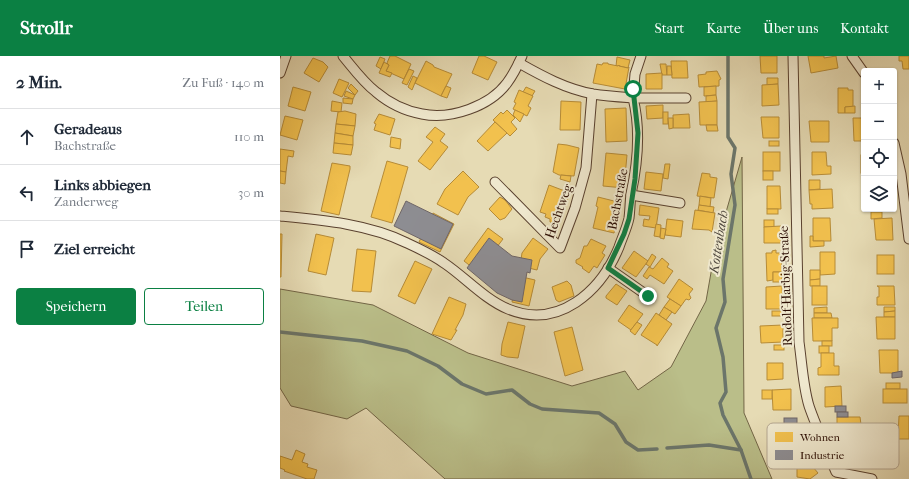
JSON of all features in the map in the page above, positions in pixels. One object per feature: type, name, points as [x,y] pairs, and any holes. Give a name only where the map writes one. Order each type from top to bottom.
[{"type":"street","points":[[280,73],[286,56]]},
{"type":"street","points":[[343,56],[375,92],[390,102],[412,112],[432,116],[475,107],[492,97],[507,83],[520,59],[552,81],[592,94],[633,98],[686,98]]},
{"type":"street","name":"Bachstraße","points":[[280,216],[306,218],[362,228],[405,242],[444,263],[493,300],[508,309],[520,313],[544,314],[577,304],[594,287],[608,268],[624,234],[629,219],[631,195],[635,179],[638,133],[633,98],[635,74],[641,56]]},
{"type":"street","name":"Rudolf-Harbig-Straße","points":[[793,56],[799,342],[809,405],[815,423]]},
{"type":"street","points":[[852,56],[861,69]]},
{"type":"street","name":"Hechtweg","points":[[495,182],[560,248],[576,208],[586,168],[592,94]]},
{"type":"street","points":[[897,156],[901,174],[909,239]]},
{"type":"street","points":[[631,195],[680,203]]},
{"type":"street","points":[[608,268],[648,296]]},
{"type":"street","name":"Rudolf-Harbig-Straße","points":[[839,475],[872,479]]},
{"type":"green space","points":[[742,157],[744,413],[772,479],[445,479],[366,408],[347,419],[291,406],[280,388],[280,289],[373,305],[468,353],[572,386],[625,371],[638,390],[671,367],[706,301],[715,250]]},
{"type":"building: Wohnen","points":[[390,56],[395,56],[411,64],[404,79],[386,71],[389,65],[387,63]]},
{"type":"building: Wohnen","points":[[479,56],[484,56],[497,62],[488,80],[472,73]]},
{"type":"building: Wohnen","points":[[760,56],[777,56],[777,73],[761,73]]},
{"type":"building: Wohnen","points":[[808,56],[824,56],[824,58],[836,56],[838,68],[811,73]]},
{"type":"building: Wohnen","points":[[899,56],[909,56],[909,69],[903,69],[902,61],[899,61]]},
{"type":"building: Wohnen","points":[[380,57],[385,59],[381,69],[376,66]]},
{"type":"building: Wohnen","points":[[617,57],[630,60],[628,68],[619,65],[616,66]]},
{"type":"building: Wohnen","points":[[313,58],[323,62],[328,67],[319,82],[304,73]]},
{"type":"building: Wohnen","points":[[426,61],[434,67],[452,74],[441,96],[415,83]]},
{"type":"building: Wohnen","points":[[671,61],[687,61],[688,78],[672,78]]},
{"type":"building: Wohnen","points":[[384,62],[389,65],[386,71],[392,73],[390,77],[379,73]]},
{"type":"building: Wohnen","points":[[603,63],[629,67],[625,89],[593,83],[597,64],[602,65]]},
{"type":"building: Wohnen","points":[[660,64],[666,64],[667,75],[662,75]]},
{"type":"building: Wohnen","points":[[667,66],[671,66],[672,75],[667,75]]},
{"type":"building: Wohnen","points":[[409,69],[414,71],[407,85],[402,83]]},
{"type":"building: Wohnen","points":[[717,71],[721,79],[719,80],[719,86],[699,87],[698,75],[706,74],[706,72]]},
{"type":"building: Wohnen","points":[[662,73],[662,89],[646,89],[646,74]]},
{"type":"building: Wohnen","points":[[413,76],[417,78],[412,90],[408,87]]},
{"type":"building: Wohnen","points":[[767,78],[778,78],[778,84],[767,85]]},
{"type":"building: Wohnen","points":[[339,79],[349,83],[342,97],[333,93]]},
{"type":"building: Wohnen","points":[[351,84],[358,91],[355,95],[348,88]]},
{"type":"building: Wohnen","points":[[778,84],[779,105],[762,106],[762,85]]},
{"type":"building: Wohnen","points":[[446,86],[451,88],[447,98],[441,96]]},
{"type":"building: Wohnen","points":[[716,86],[716,95],[704,96],[704,87]]},
{"type":"building: Wohnen","points":[[293,87],[311,92],[305,111],[288,106]]},
{"type":"building: Wohnen","points":[[526,87],[535,91],[532,96],[523,92]]},
{"type":"building: Wohnen","points":[[838,88],[848,88],[848,90],[853,90],[853,107],[845,107],[845,113],[838,113]]},
{"type":"building: Wohnen","points":[[519,90],[533,96],[528,106],[531,108],[527,116],[513,109]]},
{"type":"building: Wohnen","points":[[346,91],[355,95],[353,99],[344,96]]},
{"type":"building: Wohnen","points":[[716,95],[717,101],[706,102],[706,96]]},
{"type":"building: Wohnen","points":[[343,98],[353,99],[352,104],[343,103]]},
{"type":"building: Wohnen","points":[[332,101],[342,103],[341,112],[331,111]]},
{"type":"building: Wohnen","points":[[561,101],[581,102],[580,130],[560,130]]},
{"type":"building: Wohnen","points":[[717,101],[717,125],[700,125],[699,102]]},
{"type":"building: Wohnen","points":[[663,105],[663,118],[647,119],[646,106]]},
{"type":"building: Wohnen","points":[[855,106],[855,113],[845,113],[845,107]]},
{"type":"building: Wohnen","points":[[626,108],[627,141],[606,142],[605,109]]},
{"type":"building: Wohnen","points":[[507,110],[515,118],[511,122],[517,129],[510,136],[493,120],[501,112],[503,114]]},
{"type":"building: Wohnen","points":[[515,110],[524,114],[520,122],[513,115]]},
{"type":"building: Wohnen","points":[[345,111],[356,114],[355,126],[336,124],[338,112]]},
{"type":"building: Wohnen","points":[[663,112],[668,112],[668,124],[663,124]]},
{"type":"building: Wohnen","points":[[379,114],[395,119],[390,135],[374,130],[376,124],[374,123]]},
{"type":"building: Wohnen","points":[[689,114],[690,128],[673,128],[673,115]]},
{"type":"building: Wohnen","points":[[285,116],[303,120],[297,140],[280,135]]},
{"type":"building: Wohnen","points":[[761,117],[779,117],[779,138],[763,138]]},
{"type":"building: Wohnen","points":[[668,118],[673,118],[673,128],[669,129]]},
{"type":"building: Wohnen","points":[[853,118],[861,118],[861,141],[854,141]]},
{"type":"building: Wohnen","points":[[809,121],[829,121],[829,142],[811,142]]},
{"type":"building: Wohnen","points":[[495,122],[507,133],[488,151],[477,141]]},
{"type":"building: Wohnen","points":[[336,124],[355,126],[353,136],[335,133]]},
{"type":"building: Wohnen","points":[[706,125],[717,125],[718,131],[707,131]]},
{"type":"building: Wohnen","points":[[435,127],[445,134],[440,141],[448,147],[430,170],[418,161],[433,142],[426,137]]},
{"type":"building: Wohnen","points":[[335,133],[353,136],[353,145],[334,143]]},
{"type":"building: Wohnen","points":[[391,137],[401,139],[400,149],[390,147]]},
{"type":"building: Wohnen","points":[[769,141],[779,141],[779,146],[769,146]]},
{"type":"building: Wohnen","points":[[334,143],[353,145],[351,155],[333,153]]},
{"type":"building: Wohnen","points":[[558,144],[579,148],[574,176],[559,175],[553,172]]},
{"type":"building: Wohnen","points":[[280,149],[294,151],[293,157],[288,156],[286,172],[280,171]]},
{"type":"building: Wohnen","points":[[763,152],[780,152],[780,171],[763,171]]},
{"type":"building: Wohnen","points":[[812,152],[826,152],[827,166],[831,166],[831,174],[812,175]]},
{"type":"building: Wohnen","points":[[606,153],[627,155],[624,188],[603,186]]},
{"type":"building: Wohnen","points":[[387,161],[408,167],[392,223],[371,217]]},
{"type":"building: Wohnen","points":[[332,163],[350,166],[339,215],[321,211]]},
{"type":"building: Wohnen","points":[[665,164],[670,164],[668,179],[663,178]]},
{"type":"building: Wohnen","points":[[280,171],[286,172],[285,184],[280,183]]},
{"type":"building: Wohnen","points":[[463,171],[479,187],[468,197],[458,215],[437,204],[445,189]]},
{"type":"building: Wohnen","points":[[763,171],[773,171],[773,180],[763,180]]},
{"type":"building: Wohnen","points":[[646,172],[663,174],[661,191],[644,189]]},
{"type":"building: Wohnen","points":[[702,173],[710,174],[710,177],[717,178],[714,198],[697,196]]},
{"type":"building: Wohnen","points":[[561,175],[571,176],[570,182],[560,179]]},
{"type":"building: Wohnen","points":[[809,180],[820,180],[820,189],[809,190]]},
{"type":"building: Wohnen","points":[[549,185],[570,193],[558,225],[550,222],[550,219],[545,217],[546,214],[540,212]]},
{"type":"building: Wohnen","points":[[767,186],[780,186],[781,209],[767,209]]},
{"type":"building: Wohnen","points":[[832,189],[833,208],[812,209],[809,190]]},
{"type":"building: Wohnen","points":[[700,196],[711,198],[710,207],[699,205]]},
{"type":"building: Wohnen","points":[[500,197],[505,200],[512,209],[505,218],[500,220],[489,209]]},
{"type":"building: Wohnen","points":[[598,197],[622,203],[614,233],[593,228],[598,207],[596,206]]},
{"type":"building: Wohnen","points":[[640,205],[659,208],[656,228],[643,226],[644,219],[649,220],[650,216],[639,215]]},
{"type":"building: Wohnen","points":[[699,205],[714,207],[713,213],[698,210]]},
{"type":"building: Wohnen","points":[[767,209],[778,209],[778,214],[767,214]]},
{"type":"building: Wohnen","points":[[695,210],[715,213],[712,232],[709,230],[692,229]]},
{"type":"building: Wohnen","points":[[871,212],[882,212],[882,218],[871,219]]},
{"type":"building: Wohnen","points":[[433,213],[454,224],[440,252],[419,242]]},
{"type":"building: Wohnen","points":[[813,218],[830,218],[831,241],[813,241]]},
{"type":"building: Wohnen","points":[[892,218],[893,240],[876,240],[874,219]]},
{"type":"building: Wohnen","points":[[667,219],[683,221],[681,237],[665,235]]},
{"type":"building: Wohnen","points":[[764,220],[774,220],[774,227],[764,227]]},
{"type":"building: Wohnen","points":[[656,224],[661,225],[660,237],[654,236]]},
{"type":"building: Wohnen","points":[[781,226],[781,243],[764,243],[764,227]]},
{"type":"building: Wohnen","points":[[488,228],[503,239],[478,272],[464,261]]},
{"type":"building: Wohnen","points":[[661,228],[666,229],[664,239],[660,238]]},
{"type":"building: Wohnen","points":[[280,234],[282,234],[281,277],[280,277]]},
{"type":"building: Wohnen","points":[[316,234],[334,238],[326,275],[308,271]]},
{"type":"building: Wohnen","points":[[810,236],[813,236],[813,241],[824,241],[824,246],[810,247]]},
{"type":"building: Wohnen","points":[[533,238],[548,249],[540,259],[537,270],[520,266],[522,253]]},
{"type":"building: Wohnen","points":[[591,239],[606,246],[602,253],[605,255],[597,268],[594,266],[589,273],[576,263],[576,260],[580,258],[584,246],[587,246]]},
{"type":"building: Wohnen","points":[[357,249],[376,251],[371,292],[352,291]]},
{"type":"building: Wohnen","points":[[776,250],[776,253],[781,253],[782,272],[773,272],[773,280],[767,281],[766,253],[772,253],[772,251]]},
{"type":"building: Wohnen","points":[[634,251],[648,261],[636,277],[622,268]]},
{"type":"building: Wohnen","points":[[820,252],[835,252],[835,274],[820,275]]},
{"type":"building: Wohnen","points":[[652,254],[656,257],[650,267],[646,264]]},
{"type":"building: Wohnen","points":[[877,255],[894,255],[894,274],[877,274]]},
{"type":"building: Wohnen","points":[[662,258],[669,264],[667,267],[673,271],[664,284],[650,275],[647,279],[643,276],[649,267],[653,269]]},
{"type":"building: Wohnen","points":[[415,261],[432,269],[415,304],[398,296]]},
{"type":"building: Wohnen","points":[[810,270],[820,270],[820,279],[810,280]]},
{"type":"building: Wohnen","points":[[773,272],[782,272],[782,282],[773,282]]},
{"type":"building: Wohnen","points":[[518,276],[535,280],[529,306],[512,302]]},
{"type":"building: Wohnen","points":[[679,279],[693,289],[689,294],[691,298],[689,300],[686,299],[681,306],[667,297]]},
{"type":"building: Wohnen","points":[[820,279],[820,286],[810,286],[810,280]]},
{"type":"building: Wohnen","points":[[567,281],[571,285],[574,296],[559,302],[556,300],[552,287]]},
{"type":"building: Wohnen","points":[[616,284],[627,291],[617,305],[606,298]]},
{"type":"building: Wohnen","points":[[782,286],[783,309],[766,309],[766,287]]},
{"type":"building: Wohnen","points":[[812,286],[827,286],[827,305],[812,305]]},
{"type":"building: Wohnen","points":[[877,286],[894,286],[895,305],[877,305],[879,287]]},
{"type":"building: Wohnen","points":[[449,297],[466,304],[463,315],[455,330],[457,330],[451,340],[432,334]]},
{"type":"building: Wohnen","points":[[670,299],[681,306],[675,314],[664,307]]},
{"type":"building: Wohnen","points":[[629,305],[643,314],[631,330],[618,321]]},
{"type":"building: Wohnen","points":[[664,307],[672,312],[666,320],[659,315]]},
{"type":"building: Wohnen","points":[[827,307],[827,313],[814,313],[814,308]]},
{"type":"building: Wohnen","points":[[884,307],[895,307],[895,311],[884,312]]},
{"type":"building: Wohnen","points":[[772,311],[782,311],[782,316],[772,316]]},
{"type":"building: Wohnen","points":[[895,311],[895,317],[884,317],[884,312]]},
{"type":"building: Wohnen","points":[[656,313],[672,324],[657,346],[641,335]]},
{"type":"building: Wohnen","points":[[814,313],[831,313],[832,318],[814,318]]},
{"type":"building: Wohnen","points":[[876,317],[895,317],[895,339],[877,339]]},
{"type":"building: Wohnen","points":[[812,318],[838,318],[838,328],[832,328],[832,341],[813,341]]},
{"type":"building: Wohnen","points":[[508,322],[525,326],[518,358],[501,355],[502,344]]},
{"type":"building: Wohnen","points":[[637,322],[642,325],[635,335],[630,331]]},
{"type":"building: Wohnen","points":[[783,325],[783,342],[761,343],[760,326]]},
{"type":"building: Wohnen","points":[[572,327],[583,370],[565,376],[554,332]]},
{"type":"building: Wohnen","points":[[822,341],[832,341],[832,346],[822,346]]},
{"type":"building: Wohnen","points":[[774,345],[784,345],[784,350],[774,350]]},
{"type":"building: Wohnen","points":[[819,346],[829,346],[829,353],[819,353]]},
{"type":"building: Wohnen","points":[[879,350],[898,350],[898,373],[880,373]]},
{"type":"building: Wohnen","points":[[821,353],[834,353],[834,366],[839,366],[839,375],[818,375],[818,368],[821,367]]},
{"type":"building: Wohnen","points":[[767,363],[783,363],[783,379],[767,380]]},
{"type":"building: Wohnen","points":[[886,383],[900,383],[900,389],[886,389]]},
{"type":"building: Wohnen","points":[[841,386],[842,406],[825,407],[825,387]]},
{"type":"building: Wohnen","points":[[791,389],[791,410],[773,410],[772,390]]},
{"type":"building: Wohnen","points":[[883,389],[907,389],[907,403],[883,403]]},
{"type":"building: Wohnen","points":[[762,390],[772,390],[772,399],[762,399]]},
{"type":"building: Wohnen","points":[[899,416],[909,416],[909,439],[899,439]]},
{"type":"building: Wohnen","points":[[837,417],[860,417],[861,423],[837,423]]},
{"type":"building: Wohnen","points":[[296,450],[305,454],[302,462],[308,464],[307,467],[317,470],[314,479],[307,479],[284,471],[285,470],[280,468],[280,456],[292,460]]},
{"type":"building: Wohnen","points":[[797,469],[815,469],[818,473],[810,479],[797,477]]},
{"type":"building: Industrie","points":[[406,201],[453,224],[441,249],[394,226]]},
{"type":"building: Industrie","points":[[489,238],[512,256],[532,260],[530,273],[527,272],[522,302],[512,300],[497,293],[467,268]]},
{"type":"building: Industrie","points":[[902,371],[902,377],[892,378],[892,373]]},
{"type":"building: Industrie","points":[[835,406],[846,406],[846,412],[835,412]]},
{"type":"building: Industrie","points":[[837,412],[848,412],[848,417],[837,417]]},
{"type":"building: Industrie","points":[[784,418],[797,418],[797,423],[784,423]]},
{"type":"waterway","name":"Kottenbach","points":[[728,56],[728,137],[735,148],[731,174],[735,205],[723,279],[725,302],[716,328],[723,357],[726,392],[720,403],[723,415],[741,450]]},
{"type":"waterway","points":[[280,332],[362,341],[407,351],[438,366],[462,384],[486,394],[512,390],[530,404],[542,409],[599,413],[615,424],[626,442],[638,450],[657,449]]},
{"type":"waterway","points":[[667,448],[709,445],[741,450],[751,479]]},
{"type":"route","points":[[633,89],[638,133],[638,153],[635,179],[631,195],[629,219],[616,253],[608,268],[648,296]]}]
